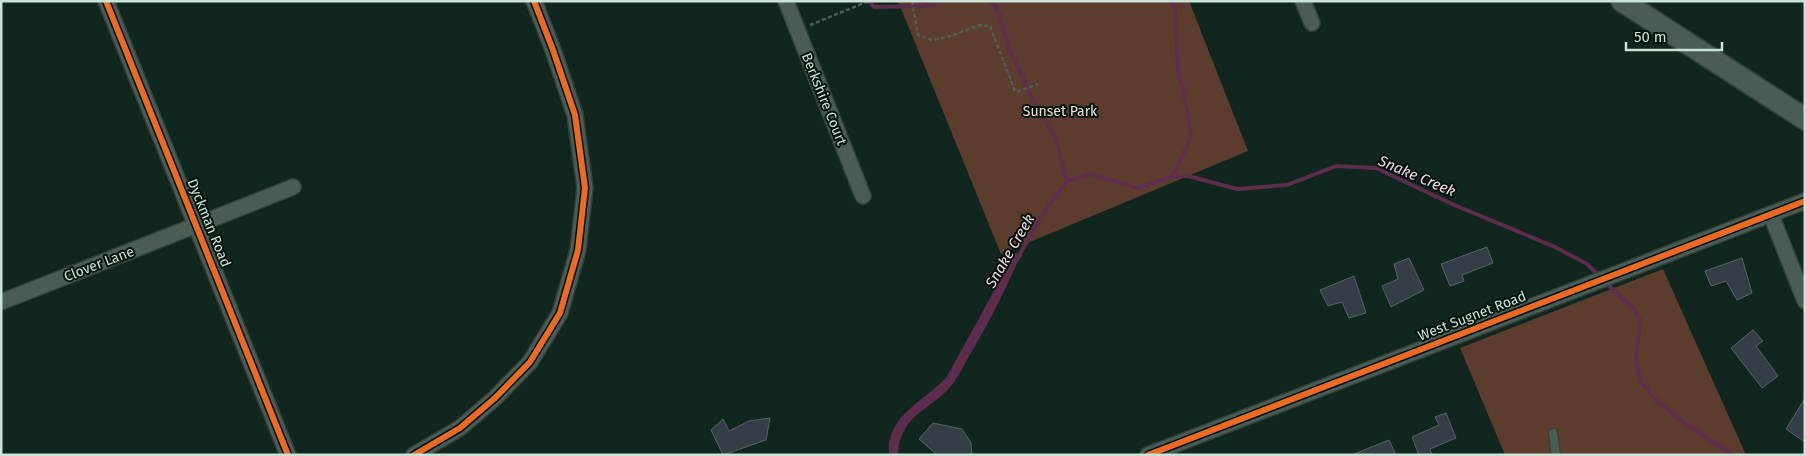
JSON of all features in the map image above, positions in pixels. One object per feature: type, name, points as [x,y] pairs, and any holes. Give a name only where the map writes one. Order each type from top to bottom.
[{"type":"main road","points":[[1622,1],[1805,119]]},
{"type":"street","name":"Dyckman Road","points":[[106,1],[288,455]]},
{"type":"street","points":[[414,455],[460,428],[495,398],[530,362],[560,313],[578,250],[585,188],[575,115],[534,1]]},
{"type":"street","name":"Berkshire Court","points":[[786,1],[863,196]]},
{"type":"street","points":[[1303,1],[1312,23]]},
{"type":"street","name":"Clover Lane","points":[[1,302],[293,187]]},
{"type":"street","name":"West Sugnet Road","points":[[1148,455],[1805,201]]},
{"type":"street","points":[[1771,215],[1805,301]]},
{"type":"lane","points":[[1553,433],[1556,455]]},
{"type":"path","points":[[797,30],[869,1]]},
{"type":"path","points":[[912,1],[918,35],[932,40],[951,36],[979,25],[990,26],[1015,90],[1017,92],[1021,91],[1038,84]]},
{"type":"green space","name":"Sunset Park","points":[[898,1],[1189,1],[1248,151],[1001,254]]},
{"type":"green space","points":[[1663,269],[1746,455],[1505,455],[1460,348]]},
{"type":"shaded area","points":[[1015,253],[1023,255],[956,379],[944,394],[910,421],[900,441],[898,455],[889,455],[889,442],[899,420],[946,378]]},
{"type":"building","points":[[1487,247],[1493,263],[1462,275],[1464,281],[1450,286],[1441,264]]},
{"type":"building","points":[[1409,258],[1424,290],[1391,307],[1382,286],[1398,279],[1394,264]]},
{"type":"building","points":[[1742,258],[1752,293],[1737,300],[1726,281],[1711,286],[1705,271]]},
{"type":"building","points":[[1354,276],[1366,313],[1349,318],[1342,302],[1328,306],[1320,290]]},
{"type":"building","points":[[1753,330],[1763,341],[1756,346],[1778,376],[1762,388],[1731,348]]},
{"type":"building","points":[[1805,398],[1805,442],[1786,429]]},
{"type":"building","points":[[1446,413],[1456,438],[1430,449],[1432,455],[1419,455],[1412,437],[1439,425],[1435,417]]},
{"type":"building","points":[[770,418],[766,440],[723,455],[711,430],[723,419],[729,431],[749,421]]},
{"type":"building","points":[[933,423],[962,429],[971,443],[972,455],[937,455],[919,439]]},
{"type":"building","points":[[1389,440],[1396,455],[1354,455],[1354,454]]},
{"type":"waterway","points":[[869,1],[874,7],[923,6],[945,1]]},
{"type":"waterway","points":[[989,1],[993,3],[1000,16],[1010,50],[1031,96],[1055,137],[1067,181]]},
{"type":"waterway","points":[[1172,1],[1175,8],[1178,69],[1187,108],[1191,137],[1173,176]]},
{"type":"waterway","name":"Snake Creek","points":[[1018,257],[1045,211],[1067,181],[1089,174],[1138,188],[1173,176],[1188,176],[1237,189],[1287,185],[1336,166],[1376,168],[1452,204],[1555,247],[1587,264],[1600,277]]},
{"type":"waterway","name":"Snake Creek","points":[[1605,282],[1634,309],[1640,320],[1636,360],[1641,383],[1657,401],[1681,420],[1733,455]]},
{"type":"cycle path","points":[[106,1],[288,455]]},
{"type":"cycle path","points":[[414,455],[460,428],[495,398],[530,362],[560,313],[578,250],[585,188],[575,115],[534,1]]},
{"type":"cycle path","points":[[1148,455],[1805,201]]}]
